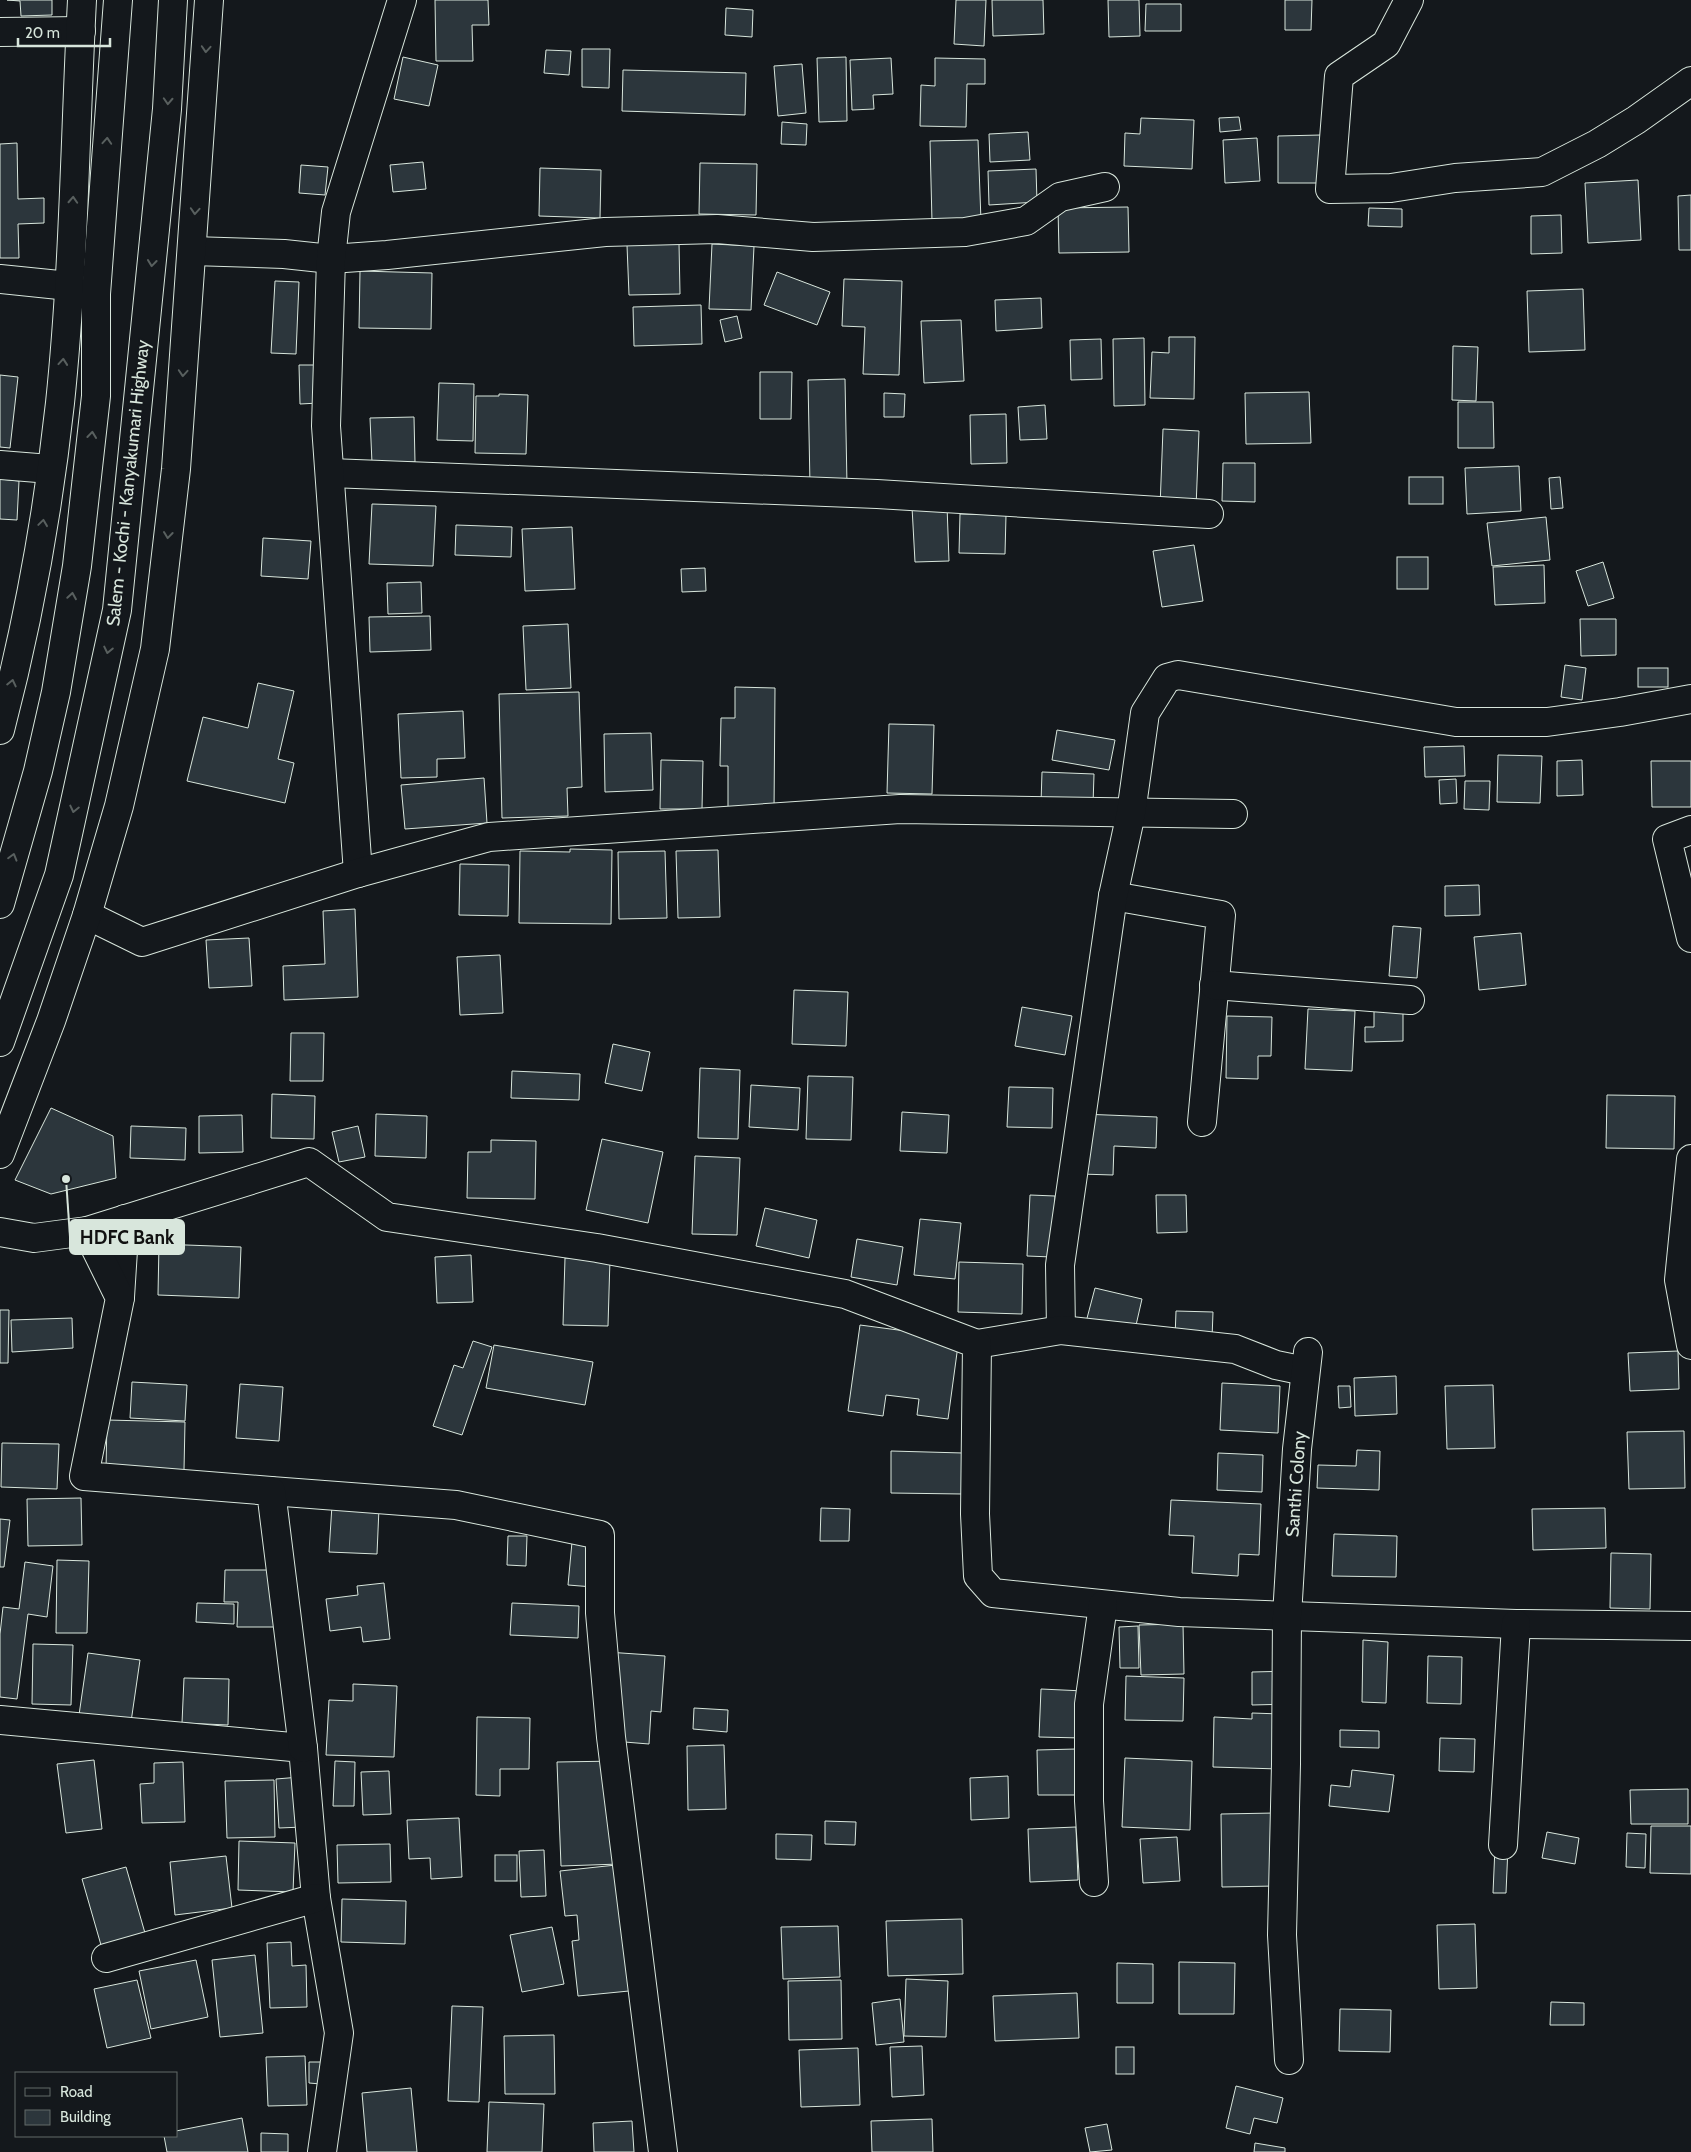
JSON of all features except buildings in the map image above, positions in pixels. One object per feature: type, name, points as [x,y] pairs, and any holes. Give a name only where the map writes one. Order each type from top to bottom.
[{"type":"main road","points":[[0,730],[12,686],[37,560],[60,404],[69,286],[82,0]]},
{"type":"main road","points":[[0,904],[38,771],[56,692],[77,566],[96,396],[96,294],[118,0]]},
{"type":"main road","name":"Salem - Kochi - Kanyakumari Highway","points":[[0,1042],[59,876],[117,610],[167,109],[173,0]]},
{"type":"main road","points":[[0,1154],[51,1021],[87,915],[119,806],[155,649],[176,469],[209,0]]},
{"type":"main road","points":[[358,873],[326,426],[330,259],[336,212],[402,0]]},
{"type":"main road","points":[[1409,0],[1386,44],[1339,76],[1330,189],[1391,188],[1464,178],[1542,172],[1628,125],[1691,81]]},
{"type":"main road","points":[[0,32],[81,31]]},
{"type":"main road","points":[[192,251],[284,254],[330,259],[387,255],[605,232],[717,228],[814,237],[965,232],[1026,221],[1060,197],[1105,187]]},
{"type":"main road","points":[[0,279],[69,286]]},
{"type":"main road","points":[[0,465],[50,469]]},
{"type":"main road","points":[[330,473],[877,494],[1209,514]]},
{"type":"main road","points":[[0,1232],[34,1238],[87,1231],[309,1162],[387,1217],[597,1248],[845,1294],[977,1344],[1061,1330],[1060,1265],[1113,896],[1131,813],[1145,713],[1167,678],[1178,675],[1456,722],[1547,722],[1620,712],[1691,699]]},
{"type":"main road","points":[[87,915],[142,942],[358,873],[489,837],[900,810],[1233,814]]},
{"type":"main road","points":[[1691,830],[1667,839],[1691,938]]},
{"type":"main road","points":[[1113,896],[1221,915],[1202,1122]]},
{"type":"main road","points":[[1214,985],[1410,1000]]},
{"type":"main road","points":[[1691,1159],[1679,1280],[1691,1345]]},
{"type":"main road","points":[[125,1219],[120,1298],[84,1476],[456,1505],[600,1535],[600,1613],[611,1737],[663,2152]]},
{"type":"main road","points":[[87,1231],[120,1298]]},
{"type":"main road","name":"Santhi Colony","points":[[1061,1330],[1235,1349],[1276,1365],[1307,1362],[1297,1449],[1287,1616],[1282,1935],[1289,2060]]},
{"type":"main road","points":[[977,1344],[975,1514],[978,1576],[993,1594],[1178,1612],[1516,1624],[1691,1626]]},
{"type":"main road","points":[[271,1491],[303,1748],[316,1898],[339,2033],[322,2152]]},
{"type":"main road","points":[[1094,1882],[1088,1801],[1089,1704],[1103,1605]]},
{"type":"main road","points":[[1503,1845],[1516,1624]]},
{"type":"main road","points":[[0,1720],[303,1748]]},
{"type":"main road","points":[[106,1958],[316,1898]]},
{"type":"place","name":"HDFC Bank","points":[[66,1179]]}]
